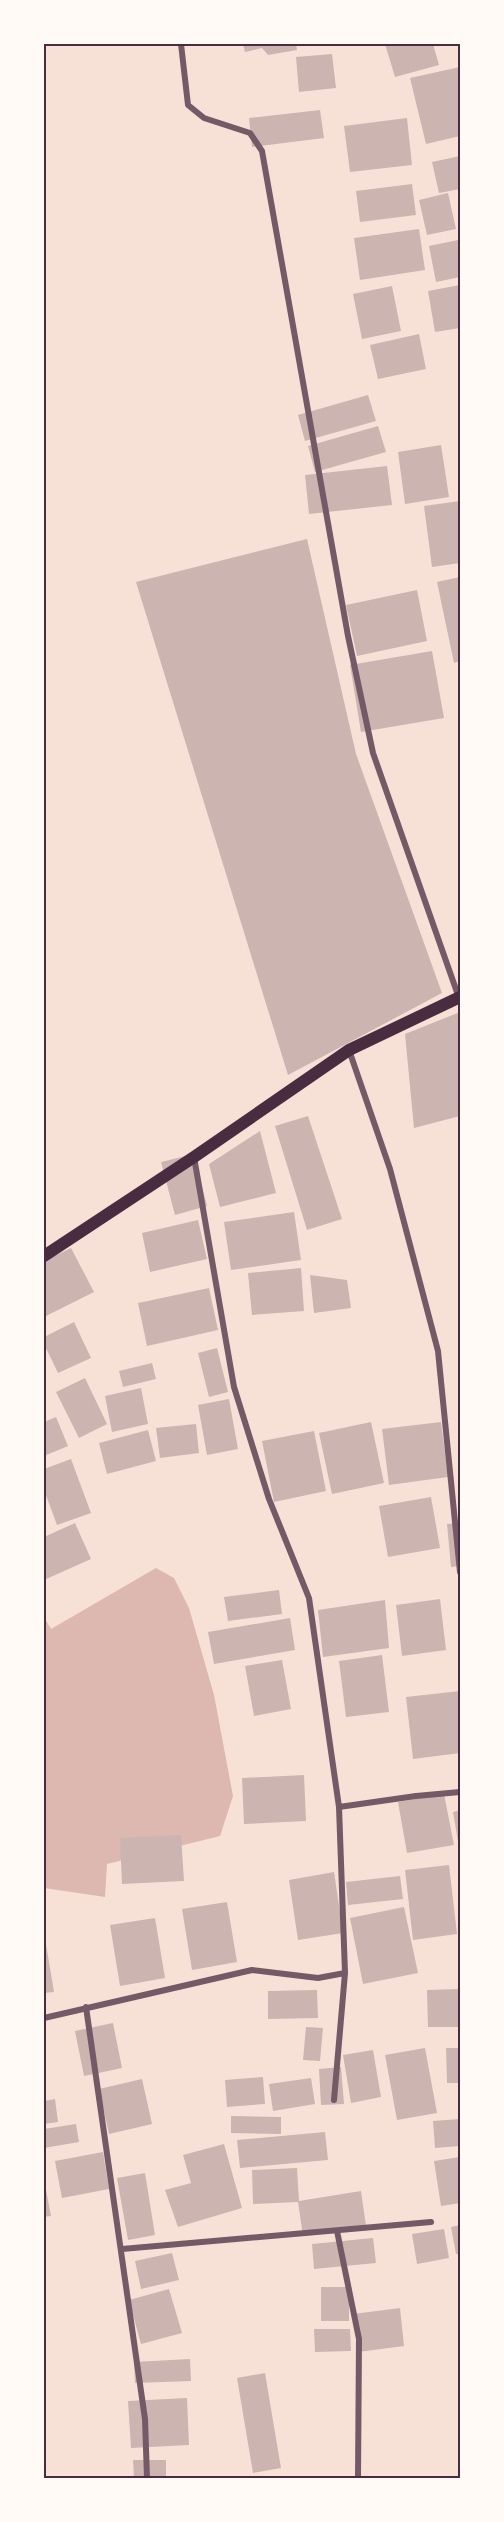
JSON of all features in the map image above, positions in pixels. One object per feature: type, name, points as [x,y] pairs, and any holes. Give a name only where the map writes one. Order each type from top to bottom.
[{"type":"main road","points":[[44,1256],[194,1157],[349,1050],[460,997]]},
{"type":"street","points":[[181,44],[188,105],[204,118],[250,133],[262,151],[348,636],[373,753],[460,997]]},
{"type":"street","points":[[349,1050],[390,1169],[438,1351],[460,1572]]},
{"type":"street","points":[[194,1157],[234,1387],[269,1499],[309,1598],[339,1807],[345,1973],[334,2100]]},
{"type":"street","points":[[339,1807],[460,1792]]},
{"type":"street","points":[[44,2018],[252,1970],[318,1978],[345,1973]]},
{"type":"street","points":[[86,2007],[145,2418],[147,2478]]},
{"type":"street","points":[[122,2249],[431,2222]]},
{"type":"street","points":[[336,2231],[358,2339],[358,2478]]},
{"type":"shaded area","points":[[156,1568],[174,1578],[189,1608],[214,1695],[233,1796],[220,1836],[107,1864],[105,1897],[44,1888],[44,1617],[51,1629]]},
{"type":"building","points":[[243,44],[296,44],[297,50],[268,55],[262,48],[245,52]]},
{"type":"building","points":[[385,44],[433,44],[439,65],[395,77]]},
{"type":"building","points":[[332,54],[336,88],[299,92],[296,57]]},
{"type":"building","points":[[460,67],[460,136],[426,144],[410,78]]},
{"type":"building","points":[[320,110],[324,138],[252,147],[249,118]]},
{"type":"building","points":[[407,118],[412,165],[350,172],[344,126]]},
{"type":"building","points":[[460,156],[460,189],[439,193],[432,162]]},
{"type":"building","points":[[412,184],[416,215],[360,222],[356,191]]},
{"type":"building","points":[[448,193],[456,229],[427,235],[419,200]]},
{"type":"building","points":[[419,229],[425,270],[360,280],[354,238]]},
{"type":"building","points":[[458,240],[460,277],[436,282],[429,246]]},
{"type":"building","points":[[460,285],[460,328],[435,332],[428,291]]},
{"type":"building","points":[[392,286],[401,331],[362,339],[353,294]]},
{"type":"building","points":[[419,334],[426,369],[378,379],[370,345]]},
{"type":"building","points":[[368,395],[376,421],[305,441],[298,415]]},
{"type":"building","points":[[378,426],[386,452],[315,472],[308,446]]},
{"type":"building","points":[[441,445],[449,497],[405,504],[398,452]]},
{"type":"building","points":[[387,466],[392,505],[309,514],[305,475]]},
{"type":"building","points":[[460,501],[460,563],[432,567],[424,506]]},
{"type":"building","points":[[307,539],[356,754],[442,993],[288,1075],[136,582]]},
{"type":"building","points":[[460,577],[460,661],[454,663],[437,582]]},
{"type":"building","points":[[417,590],[427,641],[357,656],[346,605]]},
{"type":"building","points":[[432,651],[444,718],[361,732],[350,665]]},
{"type":"building","points":[[460,1012],[460,1116],[414,1128],[405,1034]]},
{"type":"building","points":[[308,1116],[342,1219],[307,1230],[275,1126]]},
{"type":"building","points":[[260,1131],[276,1193],[220,1207],[209,1164]]},
{"type":"building","points":[[194,1154],[207,1206],[175,1215],[161,1162]]},
{"type":"building","points":[[294,1212],[301,1260],[231,1270],[224,1222]]},
{"type":"building","points":[[198,1220],[207,1259],[150,1272],[142,1233]]},
{"type":"building","points":[[71,1248],[94,1292],[44,1317],[44,1261]]},
{"type":"building","points":[[301,1268],[304,1311],[252,1315],[248,1273]]},
{"type":"building","points":[[310,1275],[347,1280],[351,1308],[314,1313]]},
{"type":"building","points":[[209,1288],[218,1330],[147,1346],[138,1303]]},
{"type":"building","points":[[74,1322],[91,1358],[58,1373],[44,1344],[44,1337]]},
{"type":"building","points":[[217,1348],[228,1392],[209,1397],[198,1353]]},
{"type":"building","points":[[152,1363],[156,1379],[123,1387],[119,1371]]},
{"type":"building","points":[[85,1378],[107,1424],[79,1438],[56,1392]]},
{"type":"building","points":[[141,1388],[148,1424],[112,1432],[105,1396]]},
{"type":"building","points":[[229,1399],[238,1449],[207,1455],[198,1405]]},
{"type":"building","points":[[56,1417],[68,1446],[44,1456],[44,1422]]},
{"type":"building","points":[[371,1422],[384,1483],[332,1494],[319,1433]]},
{"type":"building","points":[[441,1422],[448,1477],[389,1485],[382,1429]]},
{"type":"building","points":[[196,1424],[199,1453],[160,1458],[156,1428]]},
{"type":"building","points":[[148,1430],[156,1461],[107,1474],[99,1443]]},
{"type":"building","points":[[314,1431],[326,1491],[274,1502],[262,1441]]},
{"type":"building","points":[[71,1459],[91,1513],[57,1525],[44,1490],[44,1469]]},
{"type":"building","points":[[431,1497],[440,1548],[388,1557],[379,1506]]},
{"type":"building","points":[[75,1523],[91,1559],[44,1580],[44,1537]]},
{"type":"building","points":[[460,1523],[460,1566],[451,1567],[447,1524]]},
{"type":"building","points":[[279,1590],[282,1614],[228,1621],[224,1597]]},
{"type":"building","points":[[440,1599],[446,1650],[402,1656],[396,1605]]},
{"type":"building","points":[[385,1600],[389,1648],[323,1657],[318,1610]]},
{"type":"building","points":[[290,1618],[295,1650],[214,1664],[208,1632]]},
{"type":"building","points":[[382,1655],[389,1712],[346,1717],[339,1661]]},
{"type":"building","points":[[282,1660],[291,1709],[254,1716],[245,1666]]},
{"type":"building","points":[[460,1691],[460,1753],[413,1759],[406,1697]]},
{"type":"building","points":[[304,1775],[306,1821],[244,1824],[242,1778]]},
{"type":"building","points":[[444,1794],[454,1845],[407,1853],[398,1802]]},
{"type":"building","points":[[460,1810],[460,1847],[459,1847],[453,1812]]},
{"type":"building","points":[[181,1835],[184,1881],[122,1884],[120,1838]]},
{"type":"building","points":[[449,1865],[457,1934],[413,1940],[405,1870]]},
{"type":"building","points":[[334,1872],[343,1933],[298,1940],[289,1880]]},
{"type":"building","points":[[400,1876],[403,1899],[348,1905],[346,1882]]},
{"type":"building","points":[[227,1902],[237,1962],[192,1970],[182,1909]]},
{"type":"building","points":[[404,1907],[418,1973],[363,1984],[350,1918]]},
{"type":"building","points":[[155,1918],[165,1978],[120,1986],[110,1925]]},
{"type":"building","points":[[44,1932],[54,1992],[44,1993]]},
{"type":"building","points":[[460,1989],[460,2027],[428,2027],[427,1990]]},
{"type":"building","points":[[317,1990],[318,2018],[268,2019],[268,1991]]},
{"type":"building","points":[[113,2023],[122,2068],[84,2076],[75,2031]]},
{"type":"building","points":[[306,2027],[323,2028],[320,2061],[303,2060]]},
{"type":"building","points":[[425,2048],[437,2113],[397,2120],[385,2055]]},
{"type":"building","points":[[446,2048],[460,2048],[460,2083],[447,2083]]},
{"type":"building","points":[[373,2050],[381,2097],[351,2103],[343,2055]]},
{"type":"building","points":[[341,2067],[344,2104],[321,2105],[319,2069]]},
{"type":"building","points":[[263,2077],[265,2104],[227,2107],[225,2080]]},
{"type":"building","points":[[311,2078],[315,2104],[273,2111],[269,2084]]},
{"type":"building","points":[[142,2079],[152,2124],[109,2134],[99,2089]]},
{"type":"building","points":[[55,2099],[58,2122],[44,2124],[44,2101]]},
{"type":"building","points":[[231,2116],[281,2117],[281,2134],[231,2133]]},
{"type":"building","points":[[460,2119],[460,2146],[435,2148],[433,2121]]},
{"type":"building","points":[[76,2124],[79,2142],[44,2148],[44,2129]]},
{"type":"building","points":[[325,2132],[328,2160],[240,2168],[237,2140]]},
{"type":"building","points":[[224,2144],[242,2208],[178,2227],[165,2190],[191,2183],[183,2155]]},
{"type":"building","points":[[103,2152],[109,2189],[62,2198],[55,2161]]},
{"type":"building","points":[[460,2157],[460,2203],[441,2206],[434,2161]]},
{"type":"building","points":[[297,2168],[299,2201],[361,2191],[366,2226],[303,2236],[298,2202],[253,2204],[252,2170]]},
{"type":"building","points":[[145,2173],[155,2235],[128,2240],[117,2178]]},
{"type":"building","points":[[44,2179],[51,2216],[44,2217]]},
{"type":"building","points":[[460,2225],[460,2254],[456,2254],[451,2227]]},
{"type":"building","points":[[444,2229],[449,2258],[417,2264],[412,2234]]},
{"type":"building","points":[[373,2238],[376,2263],[314,2269],[312,2244]]},
{"type":"building","points":[[172,2253],[179,2280],[141,2289],[135,2261]]},
{"type":"building","points":[[321,2287],[349,2287],[349,2321],[321,2321]]},
{"type":"building","points":[[169,2289],[182,2333],[141,2344],[129,2300]]},
{"type":"building","points":[[400,2308],[404,2346],[358,2352],[353,2314]]},
{"type":"building","points":[[314,2329],[350,2329],[351,2351],[315,2352]]},
{"type":"building","points":[[190,2359],[191,2381],[135,2383],[134,2362]]},
{"type":"building","points":[[265,2373],[281,2468],[253,2473],[237,2378]]},
{"type":"building","points":[[187,2398],[189,2445],[131,2448],[128,2401]]},
{"type":"building","points":[[133,2460],[166,2460],[166,2478],[134,2478]]}]
